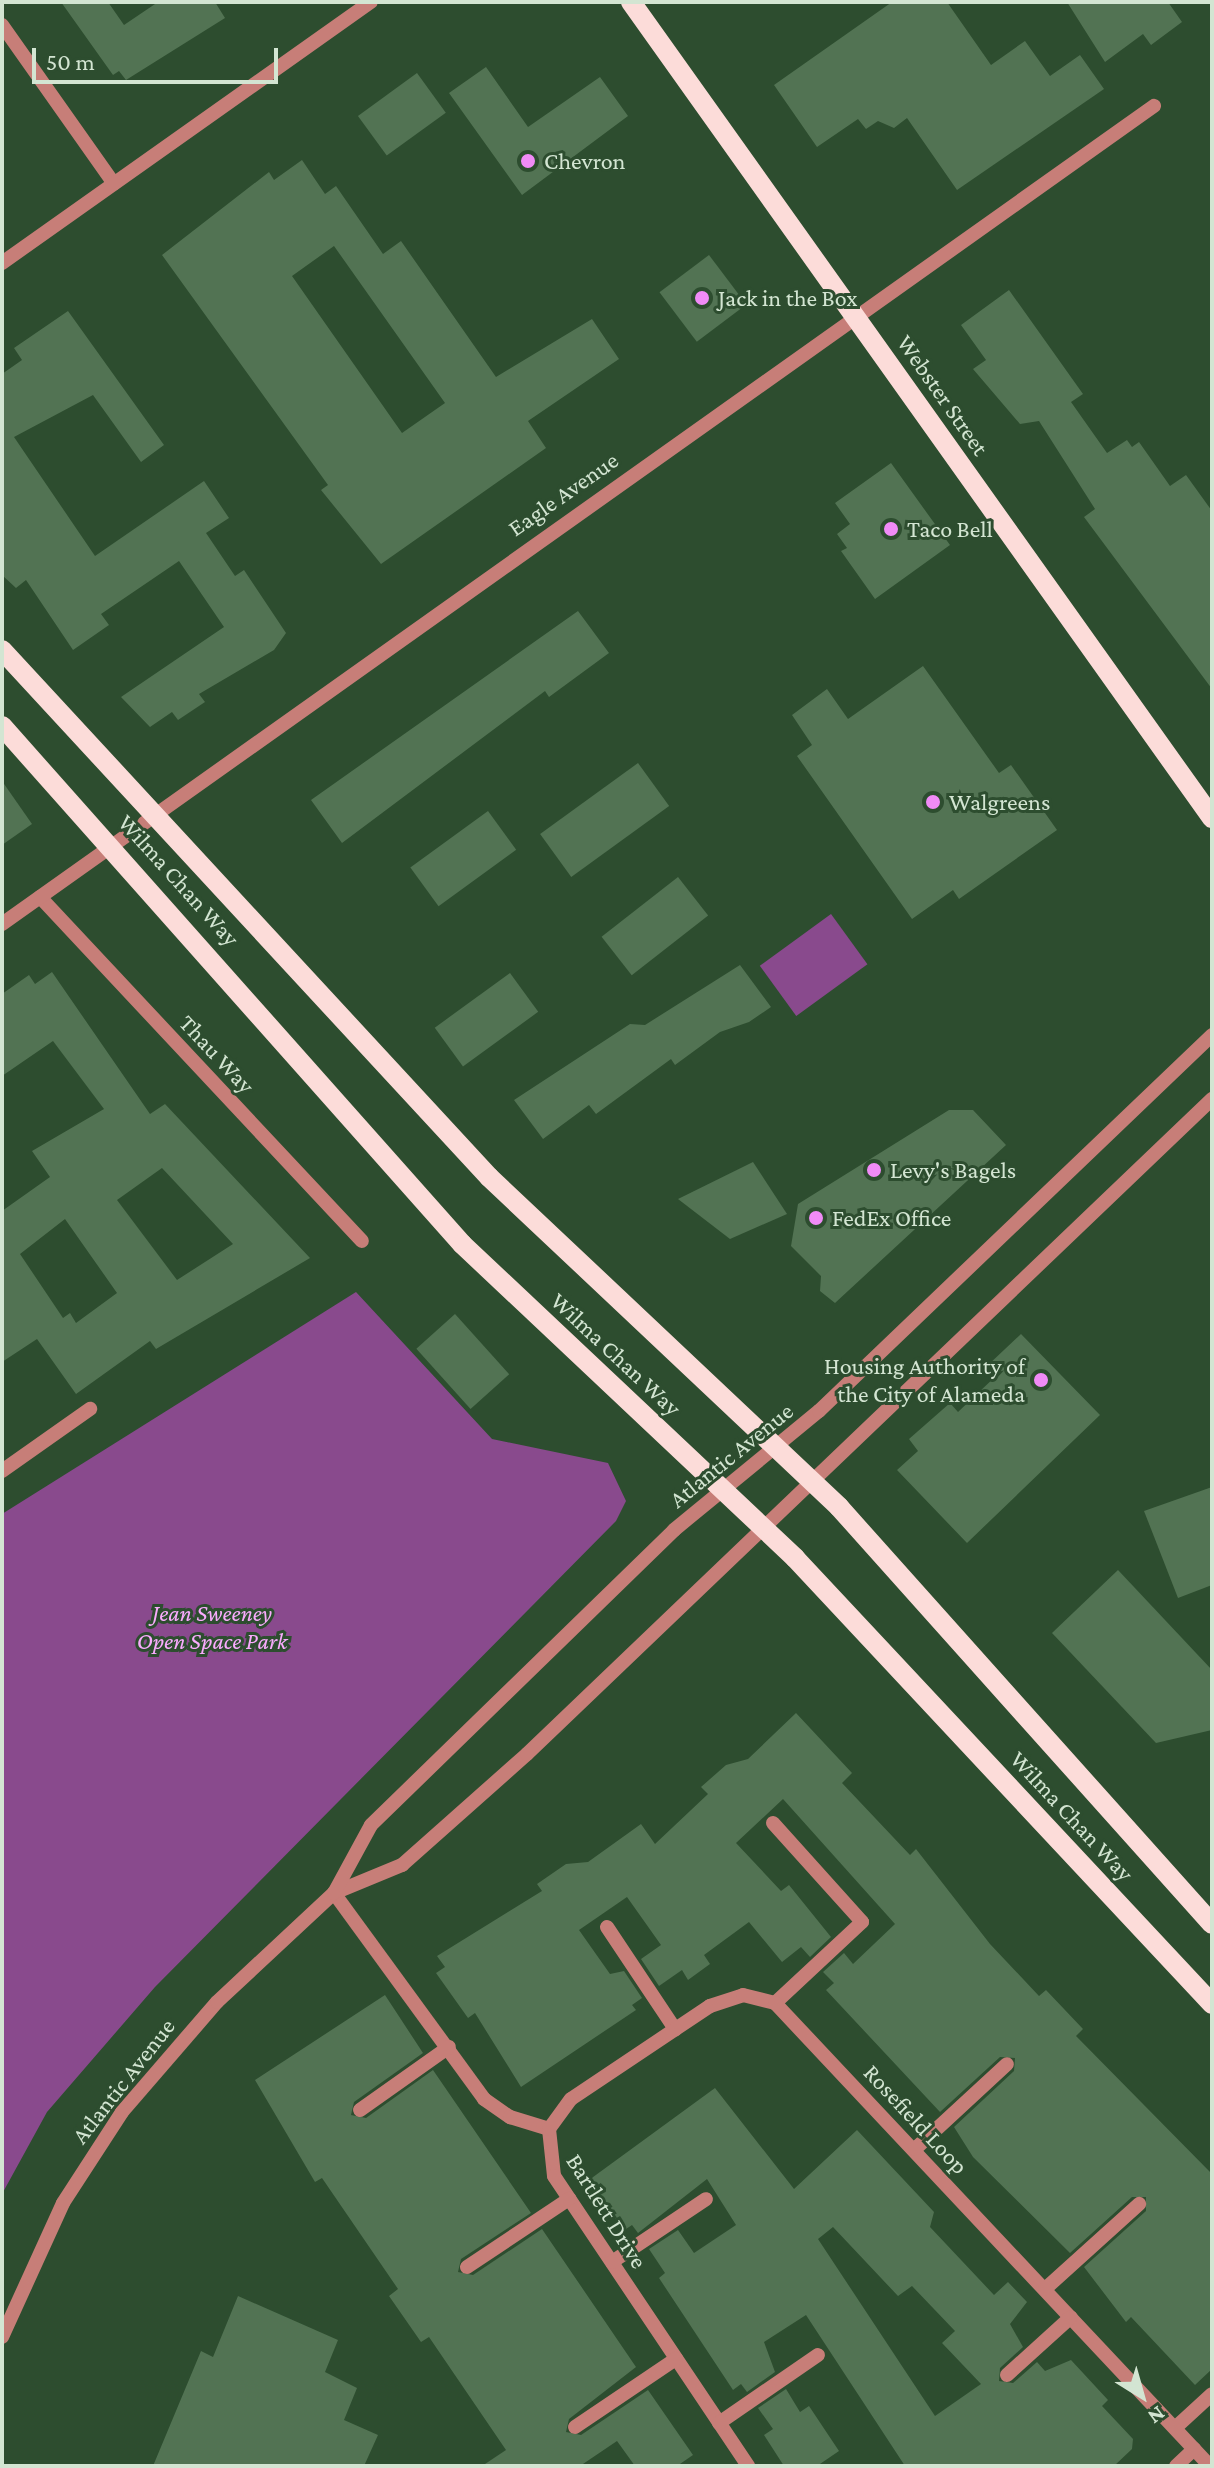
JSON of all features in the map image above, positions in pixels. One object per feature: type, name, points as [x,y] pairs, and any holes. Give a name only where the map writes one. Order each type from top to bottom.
[{"type":"main road","name":"Webster Street","points":[[631,2],[1212,818]]},
{"type":"main road","name":"Wilma Chan Way","points":[[2,650],[568,1258],[811,1481],[1212,1924]]},
{"type":"main road","name":"Wilma Chan Way","points":[[2,726],[113,845],[462,1244],[763,1527],[1212,2004]]},
{"type":"street","points":[[2,263],[371,2]]},
{"type":"street","points":[[2,25],[114,184]]},
{"type":"street","name":"Eagle Avenue","points":[[2,924],[854,315],[1154,106]]},
{"type":"street","name":"Thau Way","points":[[40,897],[362,1241]]},
{"type":"street","name":"Atlantic Avenue","points":[[2,2337],[63,2203],[122,2112],[217,2002],[334,1893],[371,1825],[723,1490],[776,1447],[1212,1035]]},
{"type":"street","name":"Atlantic Avenue","points":[[334,1893],[402,1865],[763,1527],[1212,1099]]},
{"type":"street","points":[[2,1471],[90,1409]]},
{"type":"street","points":[[549,2129],[571,2099],[675,2029],[726,1999],[775,2003],[862,1922],[773,1823]]},
{"type":"street","name":"Bartlett Drive","points":[[334,1893],[495,2109],[549,2129],[548,2160],[569,2199],[748,2466]]},
{"type":"street","points":[[607,1927],[675,2029]]},
{"type":"street","name":"Rosefield Loop","points":[[775,2003],[1210,2466]]},
{"type":"street","points":[[360,2110],[449,2047]]},
{"type":"street","points":[[915,2149],[1007,2064]]},
{"type":"street","points":[[467,2267],[569,2199]]},
{"type":"street","points":[[612,2262],[706,2199]]},
{"type":"street","points":[[1045,2289],[1139,2204]]},
{"type":"street","points":[[1007,2375],[1071,2317]]},
{"type":"street","points":[[719,2423],[818,2355]]},
{"type":"street","points":[[575,2427],[676,2359]]},
{"type":"street","points":[[1175,2428],[1212,2394]]},
{"type":"street","points":[[1176,2466],[1194,2449]]},
{"type":"green space","points":[[831,914],[867,964],[796,1016],[760,966]]},
{"type":"green space","name":"Jean Sweeney Open Space Park","points":[[356,1292],[492,1439],[608,1463],[626,1501],[616,1521],[155,1987],[47,2112],[2,2194],[2,1514]]},
{"type":"building","points":[[61,2],[108,2],[124,25],[158,2],[215,2],[225,18],[126,80],[119,71],[113,75]]},
{"type":"building","points":[[892,2],[947,2],[991,65],[1025,41],[1050,76],[1080,55],[1104,89],[957,190],[907,118],[894,128],[878,121],[866,129],[858,119],[817,147],[774,85]]},
{"type":"building","points":[[1067,2],[1168,2],[1182,22],[1151,45],[1143,34],[1105,62]]},
{"type":"building","points":[[486,67],[528,127],[600,77],[628,116],[522,195],[449,93]]},
{"type":"building","points":[[417,73],[446,113],[387,156],[358,116]]},
{"type":"building","points":[[302,160],[325,194],[336,186],[383,254],[401,241],[496,377],[592,319],[619,359],[528,421],[546,448],[381,564],[321,490],[328,485],[162,255],[269,172],[274,180]],"holes":[[[334,246],[445,403],[402,433],[292,276]]]},
{"type":"building","name":"Jack in the Box","points":[[709,255],[746,305],[697,342],[659,292]]},
{"type":"building","points":[[1009,290],[1083,394],[1071,402],[1107,453],[1127,440],[1132,447],[1139,442],[1170,486],[1186,475],[1212,511],[1212,689],[1084,517],[1095,509],[1039,421],[1020,424],[973,369],[986,360],[961,325]]},
{"type":"building","points":[[68,311],[164,445],[141,462],[93,395],[14,437],[95,556],[204,481],[229,518],[206,533],[235,576],[244,570],[286,633],[274,650],[199,694],[205,702],[178,720],[172,712],[150,727],[121,697],[224,627],[179,561],[101,614],[109,625],[73,650],[26,580],[16,588],[2,575],[2,374],[22,360],[14,348]]},
{"type":"building","name":"Taco Bell","points":[[891,463],[950,545],[875,599],[841,551],[847,548],[837,534],[850,524],[835,503]]},
{"type":"building","points":[[578,611],[609,653],[549,697],[545,691],[342,843],[311,800]]},
{"type":"building","name":"Walgreens","points":[[923,666],[999,773],[1011,765],[1057,830],[959,899],[953,890],[912,919],[797,756],[812,745],[792,715],[827,689],[848,719]]},
{"type":"building","points":[[638,763],[669,806],[571,877],[540,834]]},
{"type":"building","points":[[2,781],[32,824],[2,845]]},
{"type":"building","points":[[488,811],[516,850],[439,906],[410,867]]},
{"type":"building","points":[[678,877],[708,916],[632,975],[602,937]]},
{"type":"building","points":[[740,965],[771,1007],[749,1022],[720,1032],[675,1065],[671,1059],[596,1114],[589,1105],[543,1139],[514,1100],[630,1024],[645,1025]]},
{"type":"building","points":[[52,972],[150,1114],[165,1104],[310,1258],[156,1349],[150,1341],[76,1394],[37,1339],[2,1362],[2,1211],[50,1177],[32,1151],[104,1109],[53,1041],[2,1076],[2,994],[29,975],[35,984]],"holes":[[[162,1168],[233,1244],[177,1280],[117,1200]],[[65,1219],[117,1293],[76,1323],[70,1313],[63,1318],[20,1254]]]},
{"type":"building","points":[[510,973],[538,1012],[463,1066],[435,1028]]},
{"type":"building","points":[[949,1110],[973,1110],[1006,1145],[835,1303],[820,1291],[821,1276],[791,1246],[798,1204]]},
{"type":"building","points":[[753,1162],[787,1214],[730,1239],[678,1199]]},
{"type":"building","points":[[455,1314],[509,1374],[471,1409],[416,1349]]},
{"type":"building","points":[[1021,1334],[1100,1415],[967,1543],[897,1470],[918,1451],[909,1439],[950,1403],[958,1412],[997,1375],[987,1366]]},
{"type":"building","points":[[1212,1487],[1212,1585],[1178,1598],[1144,1511]]},
{"type":"building","points":[[1118,1570],[1212,1670],[1212,1730],[1156,1743],[1052,1633]]},
{"type":"building","points":[[796,1713],[852,1773],[842,1783],[910,1855],[916,1849],[990,1944],[1039,1996],[1046,1990],[1083,2029],[1076,2036],[1212,2174],[1212,2369],[1195,2385],[1131,2317],[1126,2322],[1084,2267],[1146,2211],[1146,2197],[1132,2197],[1070,2253],[973,2157],[954,2127],[1014,2071],[1015,2058],[1000,2057],[940,2112],[826,1990],[834,1983],[823,1972],[844,1953],[853,1964],[895,1924],[783,1799],[736,1843],[781,1891],[789,1885],[831,1937],[810,1957],[801,1947],[782,1962],[749,1922],[704,1955],[710,1964],[688,1980],[682,1970],[659,1986],[641,1959],[661,1945],[627,1897],[579,1930],[610,1974],[624,1971],[642,1998],[632,2005],[636,2010],[521,2087],[475,2013],[468,2018],[436,1973],[445,1967],[437,1956],[542,1891],[537,1884],[566,1864],[588,1862],[641,1824],[655,1844],[708,1794],[701,1787],[726,1765],[748,1759]]},
{"type":"building","points":[[385,1995],[423,2053],[354,2102],[351,2115],[366,2118],[433,2070],[531,2213],[461,2259],[458,2272],[473,2275],[542,2229],[636,2367],[569,2419],[566,2432],[581,2435],[648,2390],[693,2455],[677,2466],[635,2466],[617,2441],[580,2466],[482,2466],[506,2450],[429,2337],[421,2342],[389,2296],[398,2289],[322,2178],[315,2182],[255,2080]]},
{"type":"building","points":[[715,2088],[794,2189],[857,2130],[934,2212],[930,2227],[994,2295],[1008,2282],[1027,2302],[1010,2324],[1023,2347],[1000,2368],[999,2381],[1013,2383],[1037,2362],[1045,2371],[1071,2360],[1108,2400],[1102,2406],[1133,2439],[1132,2449],[1114,2466],[905,2466],[806,2315],[764,2342],[775,2372],[747,2392],[741,2384],[733,2390],[659,2278],[665,2273],[649,2249],[678,2230],[694,2253],[736,2225],[707,2179],[638,2233],[632,2225],[623,2231],[589,2180]],"holes":[[[833,2227],[898,2296],[912,2286],[955,2331],[942,2343],[981,2384],[935,2416],[818,2239]]]},
{"type":"building","points":[[238,2296],[338,2340],[325,2372],[357,2388],[344,2420],[378,2435],[364,2466],[153,2466],[201,2351],[213,2357]]},
{"type":"building","points":[[786,2389],[800,2412],[809,2406],[839,2451],[817,2466],[784,2466],[764,2435],[773,2429],[758,2408]]},
{"type":"place","name":"Chevron","points":[[528,161]]},
{"type":"place","name":"Jack in the Box","points":[[702,298]]},
{"type":"place","name":"Taco Bell","points":[[891,529]]},
{"type":"place","name":"Walgreens","points":[[933,802]]},
{"type":"place","name":"Levy's Bagels","points":[[874,1170]]},
{"type":"place","name":"FedEx Office","points":[[816,1218]]},
{"type":"place","name":"Housing Authority of the City of Alameda","points":[[1041,1380]]}]
